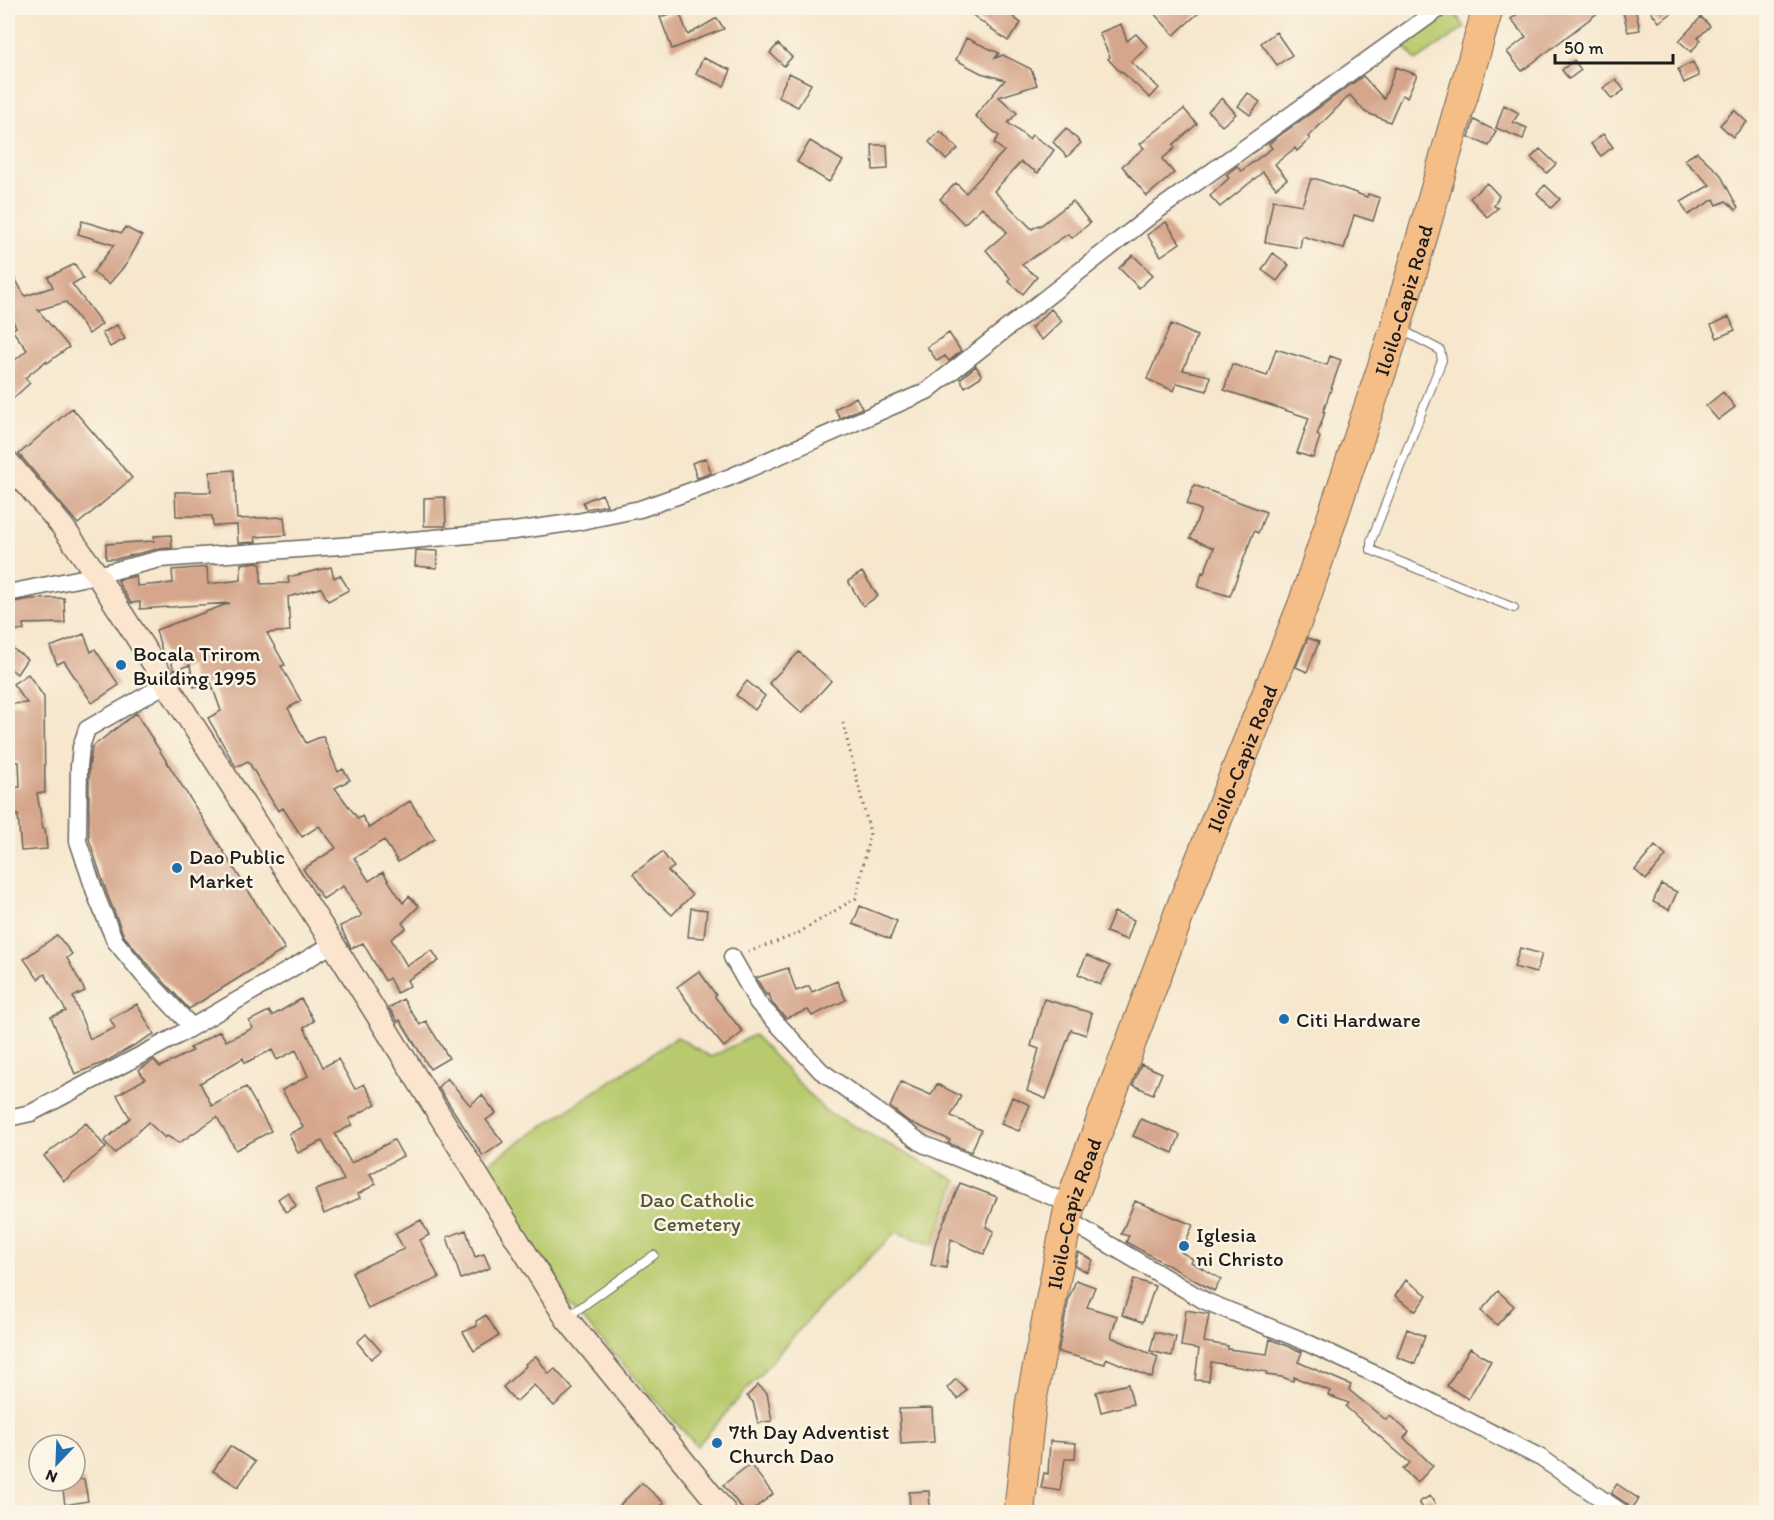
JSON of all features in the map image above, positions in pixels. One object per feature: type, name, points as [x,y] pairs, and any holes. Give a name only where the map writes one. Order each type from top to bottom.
[{"type":"highway","name":"Iloilo-Capiz Road","points":[[1019,1512],[1031,1402],[1068,1211],[1184,901],[1303,605],[1396,327],[1488,8]]},
{"type":"street","points":[[8,593],[97,575],[160,559],[514,531],[577,522],[640,509],[728,478],[927,392],[1154,213],[1440,8]]},
{"type":"street","points":[[8,462],[62,526],[97,575],[333,944],[566,1318],[725,1512]]},
{"type":"street","points":[[166,684],[87,729],[81,747],[79,766],[78,841],[97,898],[115,941],[143,975],[192,1027]]},
{"type":"street","points":[[8,1118],[31,1113],[192,1027],[333,944]]},
{"type":"street","points":[[732,957],[758,1003],[821,1071],[923,1144],[1068,1211],[1205,1301],[1299,1339],[1390,1381],[1541,1458],[1621,1512]]},
{"type":"lane","points":[[1396,327],[1440,351],[1442,360],[1371,541],[1371,550],[1514,608]]},
{"type":"lane","points":[[566,1318],[654,1255]]},
{"type":"path","points":[[732,957],[795,935],[856,898],[870,833],[843,723]]},
{"type":"green space","points":[[1451,8],[1465,27],[1416,61],[1402,42]]},
{"type":"green space","name":"Dao Catholic Cemetery","points":[[754,1035],[824,1110],[957,1181],[933,1245],[896,1232],[822,1304],[697,1446],[568,1303],[479,1169],[677,1037],[711,1057]]},
{"type":"building","points":[[963,8],[1001,8],[1021,23],[1008,41]]},
{"type":"building","points":[[1149,8],[1204,8],[1174,35]]},
{"type":"building","points":[[1526,8],[1604,8],[1522,71],[1507,52],[1526,37],[1511,19]]},
{"type":"building","points":[[1622,8],[1635,8],[1640,30],[1628,32]]},
{"type":"building","points":[[1648,8],[1679,8],[1659,22]]},
{"type":"building","points":[[679,11],[688,35],[717,18],[724,29],[672,49],[660,17]]},
{"type":"building","points":[[1701,17],[1710,26],[1698,38],[1701,40],[1691,52],[1679,41]]},
{"type":"building","points":[[1121,24],[1127,41],[1136,34],[1148,47],[1131,62],[1159,88],[1150,98],[1108,59],[1110,57],[1099,33]]},
{"type":"building","points":[[1276,32],[1292,55],[1277,65],[1261,43]]},
{"type":"building","points":[[966,38],[999,53],[995,58],[1003,55],[1031,69],[1037,85],[999,97],[1017,113],[1008,123],[1029,139],[1032,135],[1054,150],[1038,173],[1021,162],[994,191],[1032,229],[1040,226],[1073,201],[1090,223],[1072,238],[1068,234],[1022,265],[1037,277],[1023,294],[1008,281],[1010,278],[986,250],[1007,232],[982,207],[964,224],[940,199],[956,183],[966,193],[1004,151],[994,143],[999,136],[975,116],[1005,80],[981,73],[956,60]]},
{"type":"building","points":[[778,44],[792,57],[784,66],[770,53]]},
{"type":"building","points":[[703,58],[731,70],[724,86],[696,74]]},
{"type":"building","points":[[1574,60],[1581,70],[1569,79],[1562,70]]},
{"type":"building","points":[[1693,62],[1699,76],[1684,83],[1678,69]]},
{"type":"building","points":[[1396,67],[1417,75],[1407,97],[1402,95],[1390,122],[1365,112],[1350,95],[1297,151],[1295,148],[1275,164],[1287,179],[1276,188],[1263,172],[1220,207],[1210,196],[1229,178],[1226,175],[1237,166],[1241,171],[1272,148],[1269,144],[1272,141],[1363,76],[1384,99]]},
{"type":"building","points":[[789,73],[811,84],[798,107],[778,97]]},
{"type":"building","points":[[1616,79],[1624,90],[1612,99],[1603,88]]},
{"type":"building","points":[[1248,93],[1260,102],[1250,115],[1238,106]]},
{"type":"building","points":[[1222,98],[1236,114],[1222,126],[1208,111]]},
{"type":"building","points":[[1504,105],[1519,113],[1513,122],[1527,128],[1523,139],[1496,128]]},
{"type":"building","points":[[1184,109],[1197,124],[1173,145],[1175,148],[1162,159],[1174,173],[1147,196],[1122,166],[1144,148],[1140,144]]},
{"type":"building","points":[[1734,110],[1747,122],[1733,137],[1720,125]]},
{"type":"building","points":[[1474,120],[1496,131],[1489,146],[1469,137]]},
{"type":"building","points":[[1066,128],[1081,143],[1067,157],[1053,142]]},
{"type":"building","points":[[940,131],[958,149],[946,160],[929,142]]},
{"type":"building","points":[[1603,134],[1613,147],[1601,156],[1591,144]]},
{"type":"building","points":[[810,141],[843,161],[829,182],[797,162]]},
{"type":"building","points":[[872,145],[887,145],[888,169],[873,170]]},
{"type":"building","points":[[1540,149],[1556,164],[1547,173],[1531,158]]},
{"type":"building","points":[[1697,152],[1720,174],[1738,208],[1736,210],[1726,201],[1717,205],[1714,199],[1688,215],[1681,202],[1710,185],[1684,160]]},
{"type":"building","points":[[1311,179],[1317,179],[1367,197],[1368,194],[1380,198],[1373,221],[1354,215],[1344,249],[1302,236],[1300,248],[1265,242],[1273,200],[1302,205]]},
{"type":"building","points":[[1487,183],[1499,196],[1494,206],[1498,208],[1487,217],[1470,198]]},
{"type":"building","points":[[1545,185],[1560,199],[1551,208],[1537,193]]},
{"type":"building","points":[[82,221],[122,233],[125,227],[142,236],[127,263],[109,284],[93,272],[114,245],[78,234]]},
{"type":"building","points":[[1166,222],[1180,243],[1161,256],[1147,235]]},
{"type":"building","points":[[1273,253],[1289,265],[1277,281],[1262,270]]},
{"type":"building","points":[[1133,255],[1153,275],[1139,288],[1119,268]]},
{"type":"building","points":[[75,264],[83,278],[72,284],[102,324],[89,334],[66,302],[38,310],[69,347],[47,363],[46,361],[25,378],[30,383],[8,403],[8,366],[27,350],[12,330],[16,327],[8,311],[8,266],[25,296],[53,287],[48,277]]},
{"type":"building","points":[[1051,309],[1062,321],[1042,340],[1031,328]]},
{"type":"building","points":[[1729,317],[1735,330],[1717,338],[1711,325]]},
{"type":"building","points":[[1171,324],[1197,336],[1183,370],[1210,376],[1207,391],[1177,383],[1174,391],[1147,379]]},
{"type":"building","points":[[117,325],[125,339],[110,347],[102,333]]},
{"type":"building","points":[[949,333],[961,351],[949,361],[945,356],[937,361],[927,347]]},
{"type":"building","points":[[1276,349],[1327,365],[1330,356],[1341,360],[1323,412],[1325,412],[1317,435],[1320,437],[1313,458],[1297,453],[1309,418],[1224,390],[1232,364],[1267,376]]},
{"type":"building","points":[[976,366],[982,376],[965,387],[960,379]]},
{"type":"building","points":[[1723,392],[1735,407],[1718,420],[1706,406]]},
{"type":"building","points":[[856,397],[862,408],[840,418],[835,409]]},
{"type":"building","points":[[72,408],[132,478],[78,524],[19,454]]},
{"type":"building","points":[[706,458],[711,473],[697,478],[692,463]]},
{"type":"building","points":[[234,470],[237,519],[284,517],[286,535],[255,537],[256,542],[238,543],[237,525],[213,526],[212,516],[176,516],[175,492],[211,492],[210,472]]},
{"type":"building","points":[[1194,485],[1266,512],[1258,533],[1254,531],[1230,596],[1198,587],[1202,572],[1204,573],[1214,548],[1190,538],[1201,510],[1187,504]]},
{"type":"building","points":[[602,494],[607,505],[586,509],[583,502]]},
{"type":"building","points":[[445,497],[446,526],[424,526],[424,498]]},
{"type":"building","points":[[171,535],[172,548],[106,559],[106,544],[154,541],[154,536]]},
{"type":"building","points":[[416,550],[438,551],[437,568],[415,566]]},
{"type":"building","points":[[257,562],[261,564],[261,584],[289,583],[288,577],[331,567],[334,578],[340,575],[349,590],[328,601],[321,588],[288,597],[290,631],[267,633],[285,665],[281,666],[301,701],[288,708],[306,743],[323,736],[338,772],[343,769],[350,780],[335,788],[358,819],[362,816],[369,828],[410,801],[435,839],[398,862],[384,840],[354,858],[369,881],[383,872],[403,903],[409,896],[419,906],[402,923],[406,928],[391,939],[407,966],[432,950],[439,961],[407,980],[410,986],[397,993],[389,978],[385,981],[363,943],[351,948],[340,926],[362,916],[343,886],[323,899],[303,869],[336,848],[319,826],[302,837],[283,808],[278,811],[248,761],[236,767],[208,718],[221,711],[211,683],[194,687],[190,665],[174,670],[169,654],[164,655],[162,651],[156,630],[230,603],[140,609],[140,602],[131,603],[118,580],[136,576],[137,586],[173,583],[172,570],[207,567],[208,584],[241,580],[241,564]]},
{"type":"building","points":[[862,572],[878,596],[863,606],[848,581]]},
{"type":"building","points":[[64,598],[65,623],[23,624],[24,630],[8,631],[8,603],[31,599]]},
{"type":"building","points":[[84,634],[91,652],[95,649],[119,685],[92,703],[64,661],[57,664],[50,647]]},
{"type":"building","points":[[1308,638],[1319,642],[1307,672],[1296,667]]},
{"type":"building","points":[[8,645],[27,659],[17,674],[8,667]]},
{"type":"building","points":[[799,652],[831,681],[802,713],[769,683]]},
{"type":"building","points":[[28,674],[44,697],[45,793],[37,793],[47,849],[21,851],[18,815],[8,817],[8,803],[11,802],[9,788],[20,787],[19,762],[8,762],[8,704],[27,703],[13,684]]},
{"type":"building","points":[[747,681],[765,696],[755,710],[736,695]]},
{"type":"building","points":[[136,713],[285,949],[189,1009],[124,936],[89,839],[89,767],[92,747]]},
{"type":"building","points":[[1655,846],[1666,856],[1646,880],[1635,870]]},
{"type":"building","points":[[662,852],[674,867],[668,871],[692,895],[672,915],[645,890],[633,874]]},
{"type":"building","points":[[1661,884],[1677,892],[1669,910],[1653,902]]},
{"type":"building","points":[[860,906],[897,921],[890,939],[853,924]]},
{"type":"building","points":[[691,908],[707,910],[704,938],[688,937]]},
{"type":"building","points":[[1114,912],[1134,920],[1127,940],[1106,932]]},
{"type":"building","points":[[57,935],[72,954],[67,958],[85,991],[73,997],[90,1039],[115,1028],[110,1019],[137,1004],[154,1034],[105,1062],[75,1074],[51,1017],[66,1011],[45,974],[38,979],[24,959]]},
{"type":"building","points":[[1520,948],[1542,954],[1536,973],[1514,967]]},
{"type":"building","points":[[1087,955],[1110,966],[1100,985],[1078,974]]},
{"type":"building","points":[[788,968],[796,991],[809,986],[812,992],[837,981],[846,1000],[812,1016],[808,1010],[786,1018],[772,1003],[769,994],[766,995],[756,978]]},
{"type":"building","points":[[699,971],[716,995],[715,997],[743,1032],[724,1047],[677,987]]},
{"type":"building","points":[[301,999],[314,1021],[304,1027],[323,1067],[338,1059],[355,1089],[364,1084],[376,1104],[349,1119],[352,1125],[335,1134],[351,1163],[394,1140],[403,1156],[370,1174],[376,1184],[358,1194],[360,1198],[324,1214],[315,1190],[344,1180],[322,1141],[298,1153],[289,1134],[303,1127],[282,1090],[308,1076],[296,1050],[277,1060],[272,1050],[245,1063],[243,1058],[200,1083],[212,1106],[246,1087],[271,1131],[236,1150],[217,1117],[179,1143],[167,1136],[165,1138],[148,1122],[115,1153],[104,1141],[130,1118],[117,1095],[145,1079],[139,1070],[154,1060],[160,1067],[192,1051],[190,1048],[220,1031],[226,1041],[253,1028],[249,1021],[269,1011],[272,1016]]},
{"type":"building","points":[[403,999],[420,1025],[426,1021],[449,1058],[430,1069],[400,1020],[398,1022],[389,1008]]},
{"type":"building","points":[[1044,999],[1092,1013],[1086,1035],[1071,1030],[1046,1099],[1027,1091],[1039,1049],[1031,1046]]},
{"type":"building","points":[[1141,1064],[1162,1073],[1153,1094],[1133,1085]]},
{"type":"building","points":[[447,1078],[470,1105],[482,1095],[496,1113],[486,1120],[503,1142],[483,1156],[438,1087]]},
{"type":"building","points":[[901,1082],[931,1095],[937,1084],[961,1096],[951,1116],[981,1130],[971,1152],[948,1143],[950,1140],[908,1121],[890,1107]]},
{"type":"building","points":[[1012,1097],[1030,1105],[1019,1131],[1001,1124]]},
{"type":"building","points":[[1141,1119],[1180,1135],[1173,1153],[1133,1136]]},
{"type":"building","points":[[86,1123],[106,1148],[64,1181],[44,1156]]},
{"type":"building","points":[[960,1183],[997,1197],[986,1227],[994,1231],[984,1254],[951,1239],[946,1268],[931,1265],[936,1241]]},
{"type":"building","points":[[288,1192],[296,1206],[286,1212],[278,1199]]},
{"type":"building","points":[[1135,1201],[1193,1225],[1181,1252],[1193,1259],[1191,1262],[1221,1279],[1214,1291],[1126,1242],[1129,1236],[1121,1234]]},
{"type":"building","points":[[421,1220],[429,1235],[420,1240],[439,1278],[368,1309],[352,1272],[404,1249],[395,1233]]},
{"type":"building","points":[[466,1230],[475,1257],[484,1254],[490,1268],[461,1279],[447,1237]]},
{"type":"building","points":[[1078,1252],[1093,1260],[1087,1272],[1075,1266]]},
{"type":"building","points":[[1134,1279],[1155,1286],[1143,1322],[1122,1315]]},
{"type":"building","points":[[1076,1280],[1095,1287],[1087,1307],[1117,1316],[1111,1337],[1158,1357],[1152,1378],[1106,1358],[1105,1364],[1058,1352],[1069,1298]]},
{"type":"building","points":[[1406,1280],[1427,1295],[1416,1311],[1395,1296]]},
{"type":"building","points":[[1498,1291],[1514,1306],[1497,1325],[1481,1311]]},
{"type":"building","points":[[1186,1310],[1209,1314],[1204,1342],[1228,1346],[1228,1349],[1267,1354],[1270,1339],[1302,1352],[1298,1362],[1351,1385],[1349,1390],[1386,1420],[1390,1416],[1409,1432],[1404,1438],[1433,1466],[1417,1483],[1403,1469],[1410,1463],[1346,1407],[1349,1403],[1328,1395],[1330,1391],[1294,1377],[1293,1381],[1266,1375],[1267,1372],[1211,1362],[1209,1381],[1195,1380],[1199,1349],[1181,1346]]},
{"type":"building","points":[[486,1315],[499,1336],[474,1351],[463,1332],[477,1326],[476,1321]]},
{"type":"building","points":[[1407,1329],[1425,1336],[1415,1364],[1397,1357]]},
{"type":"building","points":[[1155,1332],[1176,1337],[1172,1356],[1150,1351]]},
{"type":"building","points":[[366,1334],[381,1351],[371,1359],[357,1342]]},
{"type":"building","points":[[1470,1348],[1491,1361],[1468,1399],[1447,1386]]},
{"type":"building","points":[[536,1356],[549,1374],[555,1369],[573,1389],[554,1406],[534,1385],[516,1402],[503,1387]]},
{"type":"building","points":[[956,1379],[967,1390],[958,1399],[947,1388]]},
{"type":"building","points":[[1128,1384],[1133,1404],[1101,1412],[1096,1392]]},
{"type":"building","points":[[758,1385],[767,1393],[772,1421],[758,1423],[753,1402],[747,1396]]},
{"type":"building","points":[[932,1408],[934,1442],[901,1444],[899,1409]]},
{"type":"building","points":[[1050,1441],[1076,1443],[1075,1459],[1065,1459],[1060,1491],[1041,1488],[1044,1473],[1048,1474]]},
{"type":"building","points":[[230,1446],[255,1462],[238,1487],[213,1471]]},
{"type":"building","points":[[750,1464],[773,1494],[750,1512],[745,1512],[723,1485]]},
{"type":"building","points":[[642,1483],[664,1503],[655,1512],[613,1512]]},
{"type":"building","points":[[1617,1484],[1639,1499],[1631,1510],[1627,1504],[1611,1493]]},
{"type":"building","points":[[929,1491],[930,1508],[910,1509],[909,1492]]},
{"type":"building","points":[[63,1493],[87,1493],[88,1501],[65,1505]]},
{"type":"building","points":[[1430,1496],[1440,1512],[1425,1512],[1419,1502]]},
{"type":"place","name":"Bocala Trirom Building 1995","points":[[121,665]]},
{"type":"place","name":"Dao Public Market","points":[[177,868]]},
{"type":"place","name":"Citi Hardware","points":[[1284,1019]]},
{"type":"place","name":"Iglesia ni Christo","points":[[1184,1246]]},
{"type":"place","name":"7th Day Adventist Church Dao","points":[[717,1443]]}]
